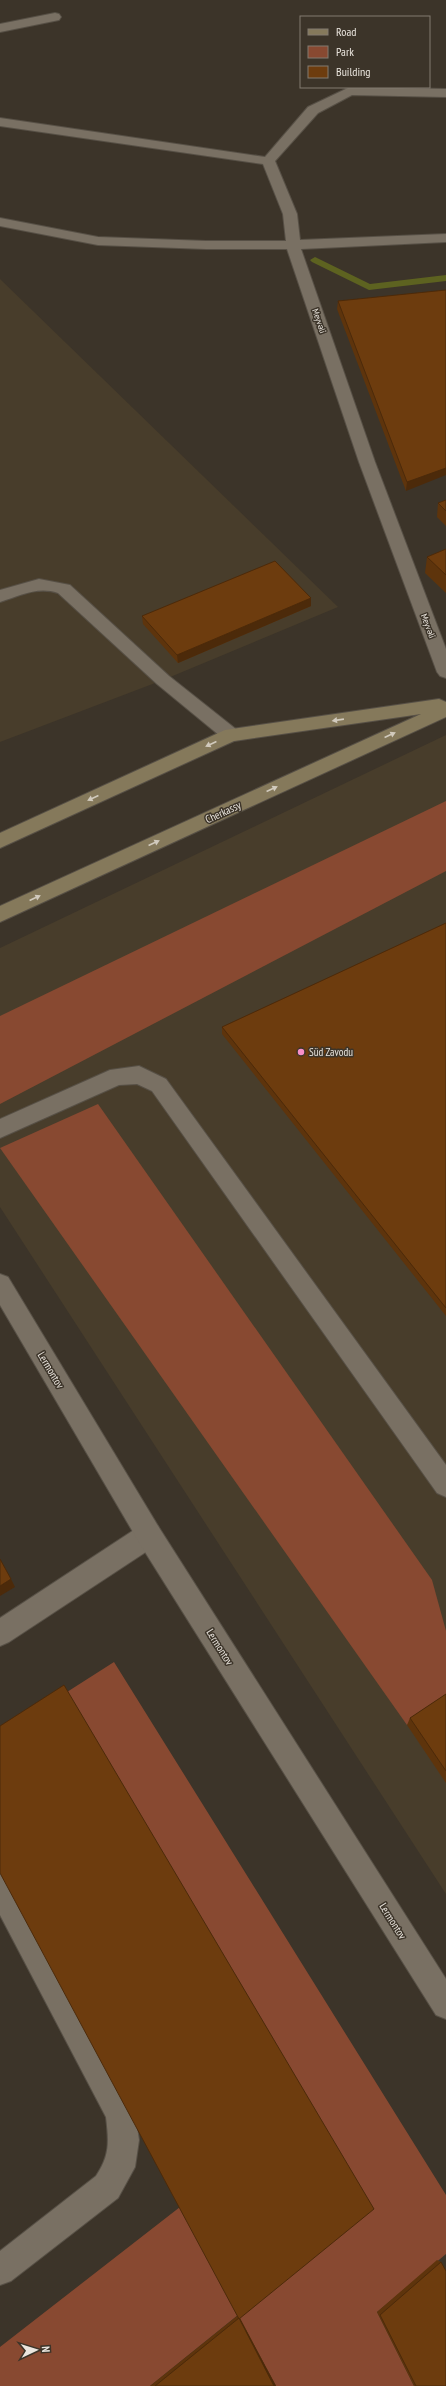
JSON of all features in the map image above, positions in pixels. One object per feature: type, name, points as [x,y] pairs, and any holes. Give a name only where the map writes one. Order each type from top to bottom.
[{"type":"street","points":[[0,28],[55,17]]},
{"type":"street","points":[[0,122],[268,161],[313,110],[349,89],[446,93]]},
{"type":"street","name":"Meyvəli","points":[[268,161],[290,214],[293,245],[367,462],[446,672]]},
{"type":"street","points":[[0,222],[98,241],[206,245],[293,245],[446,238]]},
{"type":"street","points":[[0,596],[34,584],[51,584],[64,589],[163,680],[231,735]]},
{"type":"street","points":[[0,841],[231,735],[446,704]]},
{"type":"street","name":"Cherkassy","points":[[0,914],[446,710]]},
{"type":"street","points":[[0,1130],[117,1076],[139,1075],[159,1085],[446,1485]]},
{"type":"street","name":"Lermontov","points":[[0,1284],[150,1535],[446,2005]]},
{"type":"street","points":[[0,1633],[150,1535]]},
{"type":"street","points":[[0,1886],[120,2114],[124,2140],[120,2167],[107,2187],[0,2270]]},
{"type":"shaded area","points":[[0,279],[338,607],[163,680],[0,742]]},
{"type":"shaded area","points":[[446,735],[446,1894],[0,1207],[0,948]]},
{"type":"green space","points":[[446,801],[446,871],[0,1104],[0,1016]]},
{"type":"green space","points":[[98,1104],[432,1580],[446,1631],[446,1699],[407,1725],[0,1148]]},
{"type":"green space","points":[[114,1662],[446,2195],[446,2254],[377,2312],[414,2386],[276,2386],[238,2315],[150,2386],[0,2386],[0,2347],[180,2207],[67,1692]]},
{"type":"building","points":[[446,290],[446,468],[407,482],[338,301]]},
{"type":"building","points":[[446,500],[446,511],[438,503]]},
{"type":"building","points":[[446,549],[446,575],[427,557]]},
{"type":"building","points":[[275,561],[311,598],[177,655],[142,616]]},
{"type":"building","points":[[446,923],[446,1308],[222,1027]]},
{"type":"building","points":[[0,1559],[11,1579],[0,1586]]},
{"type":"building","points":[[64,1685],[374,2209],[239,2319],[0,1873],[0,1726]]},
{"type":"building","points":[[446,1694],[446,1771],[410,1718]]},
{"type":"building","points":[[441,2262],[446,2271],[446,2386],[416,2386],[380,2315]]},
{"type":"building","points":[[239,2318],[274,2386],[155,2386]]},
{"type":"waterway","points":[[315,260],[369,287],[446,278]]},
{"type":"place","name":"Süd Zavodu","points":[[301,1052]]}]
